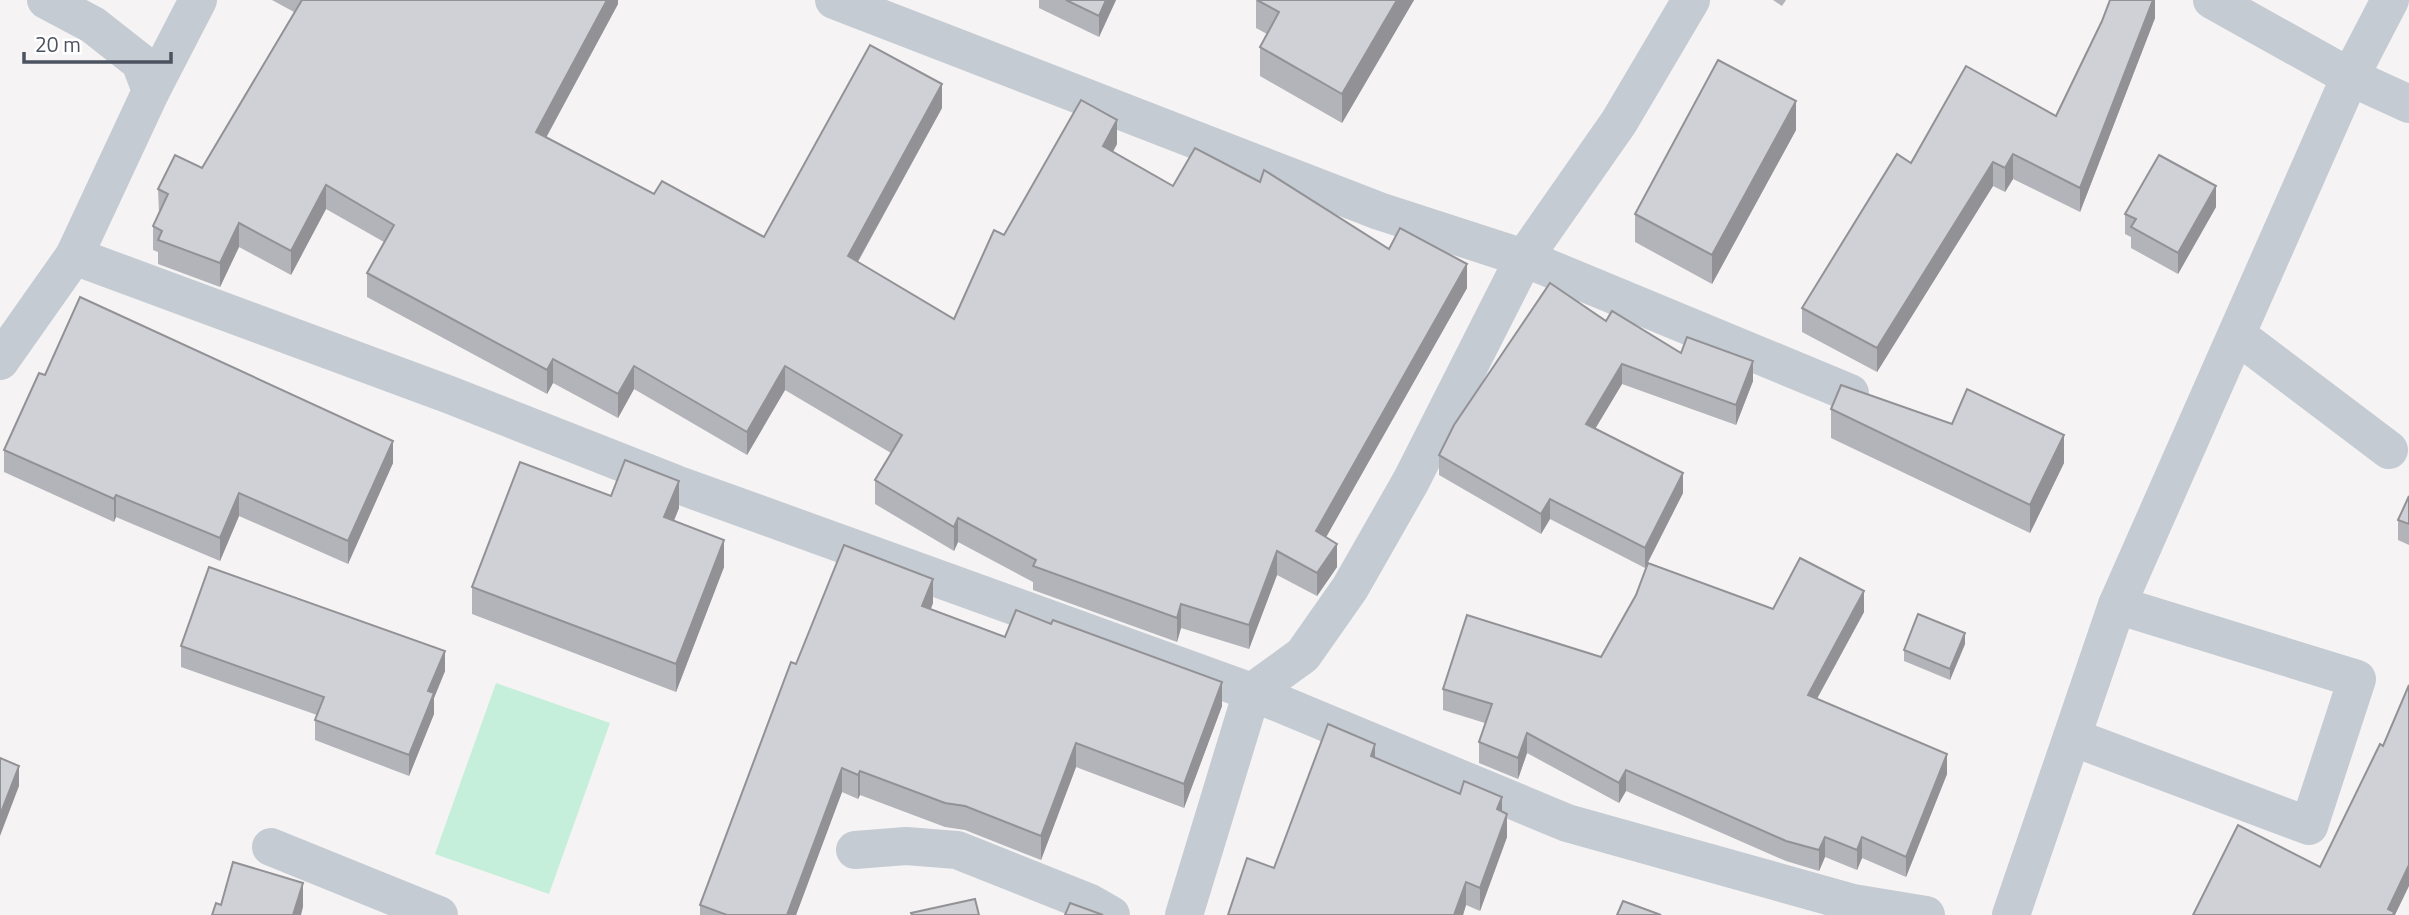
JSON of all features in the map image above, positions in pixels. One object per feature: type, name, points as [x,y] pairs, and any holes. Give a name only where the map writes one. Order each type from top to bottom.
[{"type":"street","points":[[46,0],[93,24],[141,62],[151,91]]},
{"type":"street","points":[[0,360],[74,256],[151,91],[198,0]]},
{"type":"street","points":[[834,0],[1379,211],[1524,258],[1850,393]]},
{"type":"street","points":[[1184,915],[1252,692],[1303,655],[1350,588],[1411,481],[1524,258],[1619,122],[1691,0]]},
{"type":"street","points":[[2212,0],[2350,77],[2409,104]]},
{"type":"street","points":[[2011,915],[2117,605],[2350,77],[2390,0]]},
{"type":"street","points":[[74,256],[450,395],[689,489],[1252,692],[1567,823],[1853,903],[1926,915]]},
{"type":"street","points":[[2237,335],[2389,450]]},
{"type":"street","points":[[2072,737],[2309,826],[2357,679],[2117,605]]},
{"type":"street","points":[[855,850],[906,846],[957,850],[1090,903],[1111,915]]},
{"type":"street","points":[[271,847],[439,915]]},
{"type":"green space","points":[[496,683],[610,723],[549,894],[435,854]]},
{"type":"building","points":[[302,0],[607,0],[536,132],[654,194],[662,181],[764,237],[870,45],[942,84],[848,256],[954,319],[994,230],[1004,235],[1081,100],[1117,120],[1103,146],[1173,186],[1195,148],[1260,182],[1264,170],[1389,249],[1400,228],[1467,264],[1316,531],[1337,544],[1317,573],[1277,551],[1249,625],[1181,604],[1177,618],[1033,566],[1036,560],[958,518],[954,527],[875,480],[902,435],[785,366],[747,432],[634,366],[618,394],[553,359],[547,370],[367,273],[394,225],[326,185],[291,251],[239,223],[220,263],[158,240],[162,231],[153,226],[168,194],[158,189],[175,155],[202,168]]},
{"type":"building","points":[[1066,0],[1106,0],[1099,16]]},
{"type":"building","points":[[1257,0],[1397,0],[1342,94],[1260,47],[1279,12]]},
{"type":"building","points":[[2110,0],[2153,0],[2080,188],[2013,154],[2005,168],[1993,162],[1877,348],[1802,308],[1897,154],[1911,163],[1966,66],[2056,116]]},
{"type":"building","points":[[1718,60],[1796,101],[1712,255],[1635,214]]},
{"type":"building","points":[[2159,155],[2216,186],[2178,253],[2131,227],[2136,219],[2125,214]]},
{"type":"building","points":[[1550,283],[1606,321],[1612,311],[1681,353],[1687,337],[1753,361],[1736,405],[1622,364],[1586,424],[1683,473],[1645,548],[1550,499],[1541,514],[1439,455],[1454,425]]},
{"type":"building","points":[[80,297],[393,441],[348,541],[239,493],[220,538],[116,495],[114,499],[4,450],[39,373],[45,375]]},
{"type":"building","points":[[1841,385],[1952,424],[1967,389],[2064,435],[2030,505],[1831,409]]},
{"type":"building","points":[[625,460],[679,481],[664,517],[724,540],[676,664],[472,587],[520,462],[611,496]]},
{"type":"building","points":[[2409,496],[2409,524],[2398,520]]},
{"type":"building","points":[[844,545],[933,579],[922,606],[1005,637],[1016,610],[1051,624],[1053,620],[1222,682],[1184,784],[1076,743],[1041,836],[965,806],[945,803],[860,771],[858,775],[842,768],[787,915],[727,915],[700,905],[791,662],[796,664]]},
{"type":"building","points":[[1800,558],[1864,591],[1808,695],[1947,754],[1906,857],[1862,837],[1857,850],[1825,837],[1819,850],[1786,841],[1626,770],[1619,783],[1527,733],[1518,758],[1479,742],[1492,704],[1443,689],[1467,615],[1601,657],[1636,595],[1648,563],[1773,609]]},
{"type":"building","points":[[209,567],[445,651],[428,691],[434,693],[409,755],[315,720],[324,697],[181,646]]},
{"type":"building","points":[[1918,614],[1965,633],[1950,669],[1904,650]]},
{"type":"building","points":[[2409,685],[2409,865],[2388,909],[2394,912],[2393,915],[2193,915],[2238,825],[2320,867],[2380,744],[2383,746]]},
{"type":"building","points":[[1328,724],[1375,744],[1371,756],[1460,794],[1464,781],[1502,797],[1497,809],[1507,814],[1480,888],[1466,882],[1454,915],[1228,915],[1247,858],[1274,868]]},
{"type":"building","points":[[0,758],[19,766],[0,815]]},
{"type":"building","points":[[233,862],[303,883],[293,915],[212,915],[216,903],[221,905]]},
{"type":"building","points":[[975,899],[979,915],[911,913]]},
{"type":"building","points":[[1623,901],[1661,915],[1617,915]]},
{"type":"building","points":[[1070,903],[1103,915],[1065,915]]}]
